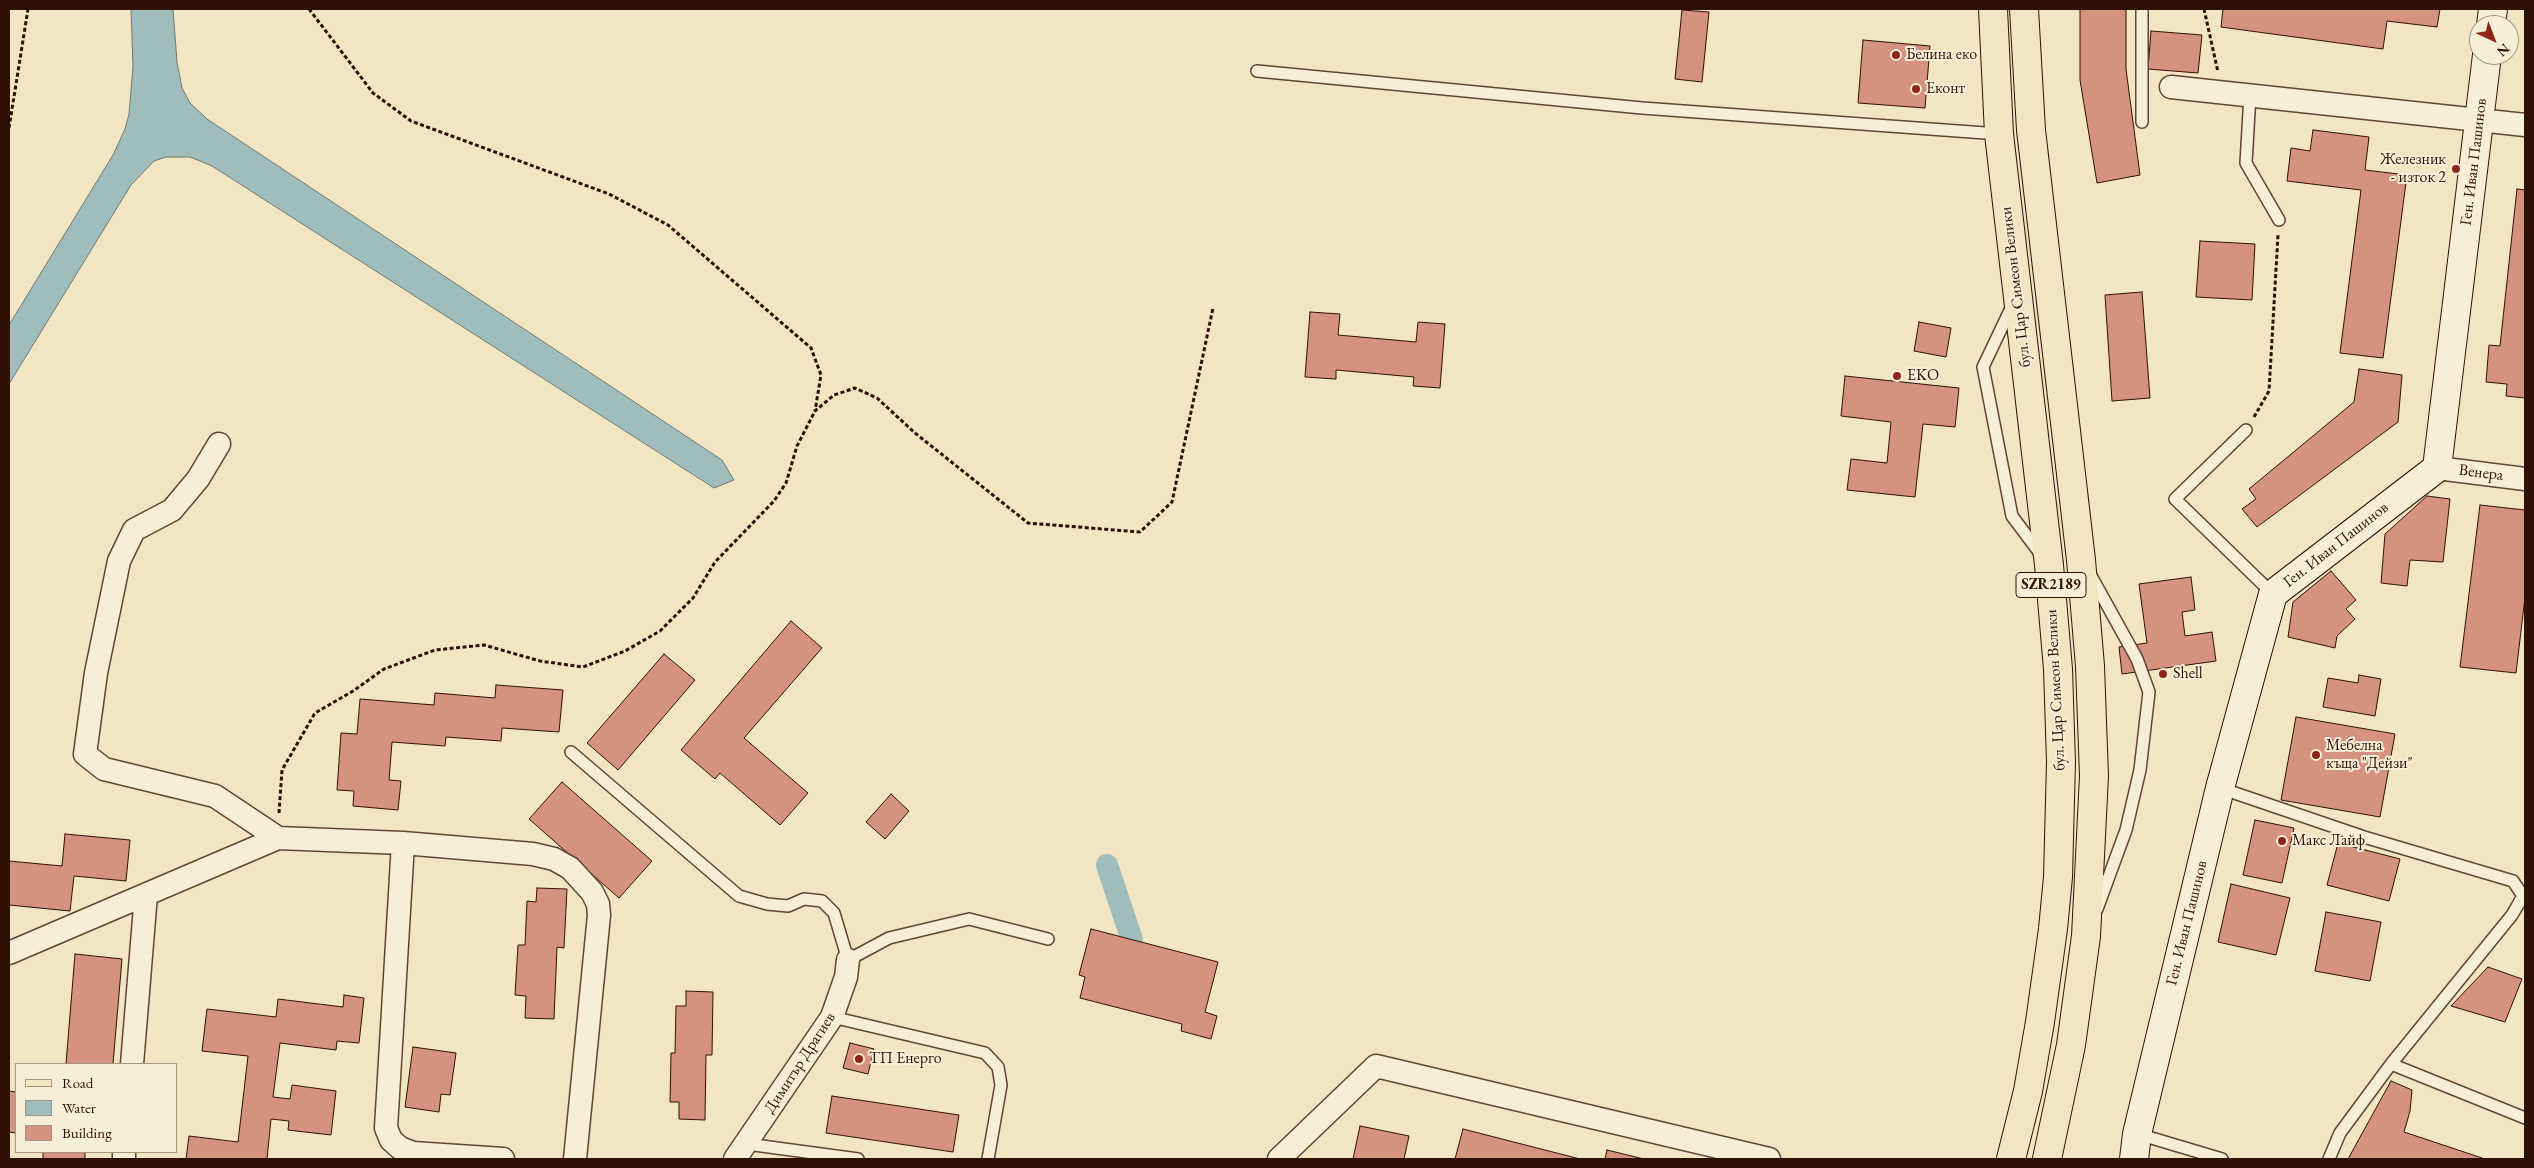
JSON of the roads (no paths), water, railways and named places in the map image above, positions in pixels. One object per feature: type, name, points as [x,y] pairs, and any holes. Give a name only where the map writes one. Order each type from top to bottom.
[{"type":"main road","name":"бул. Цар Симеон Велики","points":[[1993,9],[1999,134],[2049,565],[2058,669],[2061,753],[2058,877],[2040,1022],[2028,1091],[2011,1159]]},
{"type":"main road","name":"бул. Цар Симеон Велики","points":[[2024,9],[2031,130],[2081,560],[2090,666],[2094,776],[2086,936],[2071,1045],[2047,1159]]},
{"type":"street","name":"Ген. Иван Пашинов","points":[[2136,1147],[2220,788],[2273,594],[2437,468],[2486,65]]},
{"type":"street","points":[[2171,87],[2479,118],[2525,125]]},
{"type":"street","points":[[219,444],[198,480],[172,510],[134,530],[120,561],[96,673],[85,754],[104,769],[215,796],[278,838]]},
{"type":"street","name":"Венера","points":[[2437,468],[2525,479]]},
{"type":"street","points":[[9,953],[278,838],[403,843],[533,854],[554,859],[570,868],[592,892],[598,904],[600,915],[575,1159]]},
{"type":"street","points":[[403,843],[386,1128],[391,1140],[400,1148],[412,1153],[503,1159]]},
{"type":"street","points":[[132,1063],[146,895]]},
{"type":"street","name":"Димитър Драгиев","points":[[741,1152],[832,1018],[846,976],[848,960]]},
{"type":"street","points":[[1280,1159],[1376,1066],[1769,1159]]},
{"type":"lane","points":[[2142,9],[2142,122]]},
{"type":"lane","points":[[1256,71],[1642,108],[1999,134]]},
{"type":"lane","points":[[2250,95],[2246,163],[2260,191],[2279,220]]},
{"type":"lane","points":[[2017,296],[1983,367],[2012,516],[2049,565]]},
{"type":"lane","points":[[2246,430],[2175,499],[2273,594]]},
{"type":"lane","points":[[2081,560],[2138,659],[2149,692],[2140,770],[2126,830],[2086,936]]},
{"type":"lane","points":[[571,752],[739,896],[767,904],[788,906],[804,899],[822,901],[834,913],[848,960],[889,938],[969,919],[1048,939]]},
{"type":"lane","points":[[2220,788],[2364,837],[2513,881],[2522,896],[2512,916],[2391,1064],[2340,1134],[2329,1159]]},
{"type":"lane","points":[[832,1018],[985,1053],[998,1067],[1001,1085],[988,1159]]},
{"type":"lane","points":[[2391,1064],[2525,1118]]},
{"type":"lane","points":[[2136,1147],[2222,1159]]},
{"type":"lane","points":[[741,1152],[858,1159]]},
{"type":"water","points":[[131,9],[173,9],[177,62],[182,88],[190,103],[207,119],[722,460],[734,480],[714,488],[212,166],[190,157],[166,157],[154,161],[131,185],[9,384],[9,325],[113,155],[125,129],[129,114],[133,67]]},
{"type":"waterway","points":[[1107,865],[1132,940]]},
{"type":"place","name":"Белина еко","points":[[1896,55]]},
{"type":"place","name":"Еконт","points":[[1916,89]]},
{"type":"place","name":"Железник - изток 2","points":[[2456,169]]},
{"type":"place","name":"EKO","points":[[1897,376]]},
{"type":"place","name":"Shell","points":[[2163,674]]},
{"type":"place","name":"Мебелна къща \"Дейзи\"","points":[[2316,755]]},
{"type":"place","name":"Макс Лайф","points":[[2282,841]]},
{"type":"place","name":"ТП Енерго","points":[[859,1059]]}]
